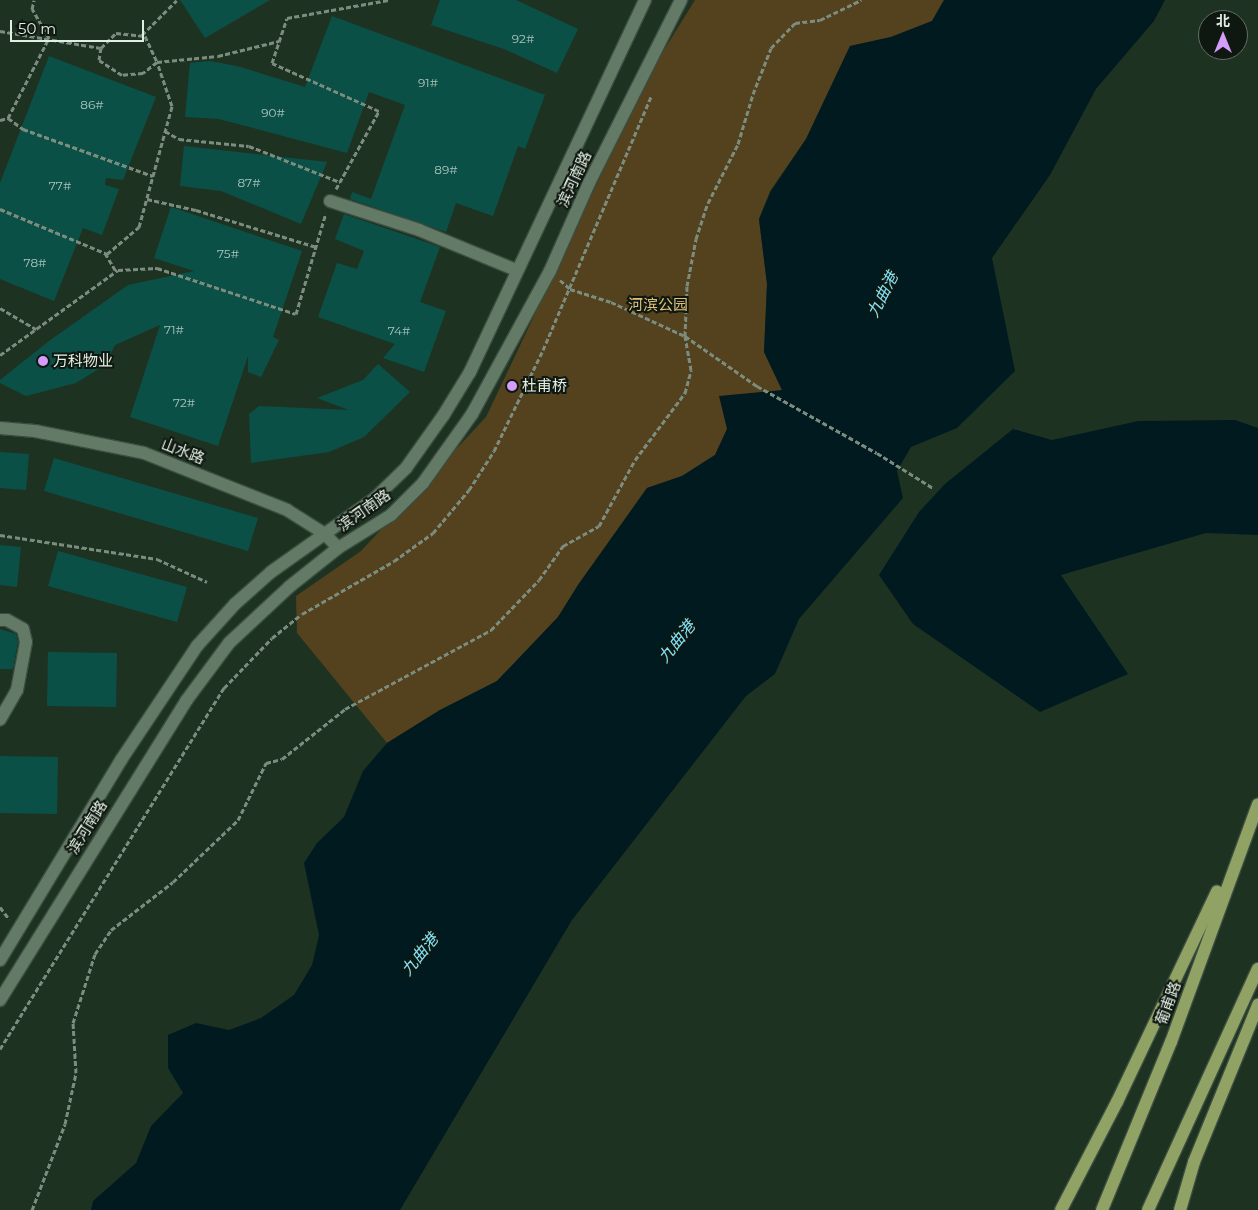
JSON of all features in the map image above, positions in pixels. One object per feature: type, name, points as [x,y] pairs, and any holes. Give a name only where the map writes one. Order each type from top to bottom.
[{"type":"main road","name":"葡甫路","points":[[1102,1210],[1171,1042],[1247,828],[1258,804]]},
{"type":"main road","points":[[1061,1210],[1117,1102],[1247,828]]},
{"type":"main road","points":[[1148,1210],[1258,968]]},
{"type":"main road","points":[[1172,1210],[1194,1162],[1258,1005]]},
{"type":"main road","points":[[1180,1210],[1194,1162]]},
{"type":"street","points":[[0,960],[121,760],[197,646],[235,604],[271,572],[375,498],[406,468],[443,416],[470,372],[516,270],[645,0]]},
{"type":"street","name":"滨河南路","points":[[0,1000],[191,694],[229,643],[289,587],[338,548],[391,515],[423,483],[476,407],[550,271],[589,182],[681,0]]},
{"type":"street","points":[[330,201],[419,230],[516,270]]},
{"type":"street","name":"山水路","points":[[0,428],[35,431],[144,452],[270,502],[325,534],[338,548]]},
{"type":"street","points":[[0,620],[7,620],[23,629],[26,642],[16,690],[0,719]]},
{"type":"path","points":[[34,0],[32,8],[49,38]]},
{"type":"path","points":[[142,36],[177,0]]},
{"type":"path","points":[[0,355],[116,271],[157,268],[296,314],[330,201],[379,111],[272,63],[286,18],[388,0]]},
{"type":"path","points":[[32,1210],[67,1115],[76,1073],[73,1023],[83,985],[95,954],[111,930],[173,882],[238,820],[266,763],[282,759],[345,709],[491,630],[539,580],[564,546],[599,526],[635,460],[685,393],[691,370],[686,336],[687,286],[696,239],[708,203],[738,144],[753,94],[771,48],[795,23],[820,20],[861,0]]},
{"type":"path","points":[[0,31],[101,48]]},
{"type":"path","points":[[142,36],[116,33],[101,48],[99,60],[122,75],[143,73],[157,62],[218,56],[279,41]]},
{"type":"path","points":[[105,253],[139,227],[172,106],[157,62],[142,36]]},
{"type":"path","points":[[0,120],[8,118],[49,38]]},
{"type":"path","points":[[8,118],[23,129],[153,176]]},
{"type":"path","points":[[165,131],[180,139],[249,146],[340,182]]},
{"type":"path","points":[[147,199],[196,210],[316,247]]},
{"type":"path","points":[[0,209],[105,253],[116,271]]},
{"type":"path","points":[[550,271],[570,289],[611,302],[686,336],[757,386],[877,452],[933,488]]},
{"type":"path","points":[[0,308],[36,329]]},
{"type":"path","points":[[0,535],[157,559],[207,582]]},
{"type":"green space","name":"河滨公园","points":[[695,0],[944,0],[932,21],[891,37],[850,46],[806,139],[770,191],[759,219],[767,284],[764,352],[782,390],[727,429],[715,455],[682,476],[647,488],[578,585],[558,617],[497,681],[440,710],[387,743],[297,633],[296,596],[361,551],[486,417],[649,74]]},
{"type":"water","name":"九曲港","points":[[944,0],[1165,0],[1154,21],[1096,89],[1050,175],[992,258],[1015,371],[957,428],[911,447],[897,471],[903,498],[799,619],[775,674],[746,696],[572,920],[400,1210],[91,1210],[93,1201],[136,1163],[151,1126],[183,1093],[168,1068],[168,1035],[196,1023],[229,1030],[261,1018],[294,995],[312,965],[319,935],[304,863],[317,843],[344,817],[363,771],[387,743],[440,710],[497,681],[558,617],[578,585],[647,488],[682,476],[715,455],[727,429],[719,396],[782,390],[764,352],[767,284],[759,219],[771,191],[806,139],[850,46],[891,37],[932,21]]},
{"type":"water","points":[[1235,420],[1258,428],[1258,535],[1206,533],[1061,575],[1128,674],[1040,712],[913,624],[879,575],[919,512],[945,484],[1013,429],[1052,440],[1138,421]]},
{"type":"building","points":[[180,0],[270,0],[205,38]]},
{"type":"building","points":[[440,0],[516,0],[578,29],[557,73],[504,49],[431,25]]},
{"type":"building","points":[[332,16],[545,95],[525,149],[518,146],[493,216],[456,203],[446,232],[350,199],[352,192],[371,199],[405,105],[369,92],[347,153],[219,119],[185,117],[190,63],[210,61],[237,66],[305,87]]},
{"type":"building","points":[[49,56],[156,97],[123,180],[106,178],[105,185],[119,189],[102,235],[83,228],[54,301],[0,279],[0,183]]},
{"type":"building","points":[[184,146],[327,162],[301,224],[221,191],[180,186]]},
{"type":"building","points":[[171,207],[302,251],[273,337],[279,340],[261,377],[248,372],[248,356],[218,446],[130,417],[160,325],[115,345],[105,365],[76,383],[26,396],[0,383],[0,380],[49,341],[128,285],[194,271],[154,258]]},
{"type":"building","points":[[344,214],[440,247],[420,302],[446,311],[424,372],[383,358],[395,344],[318,317],[337,263],[357,269],[364,251],[335,239]]},
{"type":"building","points":[[378,364],[410,392],[364,437],[329,452],[251,463],[249,414],[259,406],[349,410],[317,398],[363,380]]},
{"type":"building","points":[[0,452],[29,454],[26,490],[0,488]]},
{"type":"building","points":[[54,458],[258,518],[248,551],[44,491]]},
{"type":"building","points":[[0,545],[21,547],[17,587],[0,585]]},
{"type":"building","points":[[58,551],[187,587],[177,622],[48,586]]},
{"type":"building","points":[[0,629],[16,634],[18,642],[13,669],[0,669]]},
{"type":"building","points":[[48,652],[117,653],[116,707],[47,706]]},
{"type":"building","points":[[0,756],[58,757],[57,814],[0,813]]},
{"type":"place","name":"万科物业","points":[[43,361]]},
{"type":"place","name":"杜甫桥","points":[[512,386]]}]
